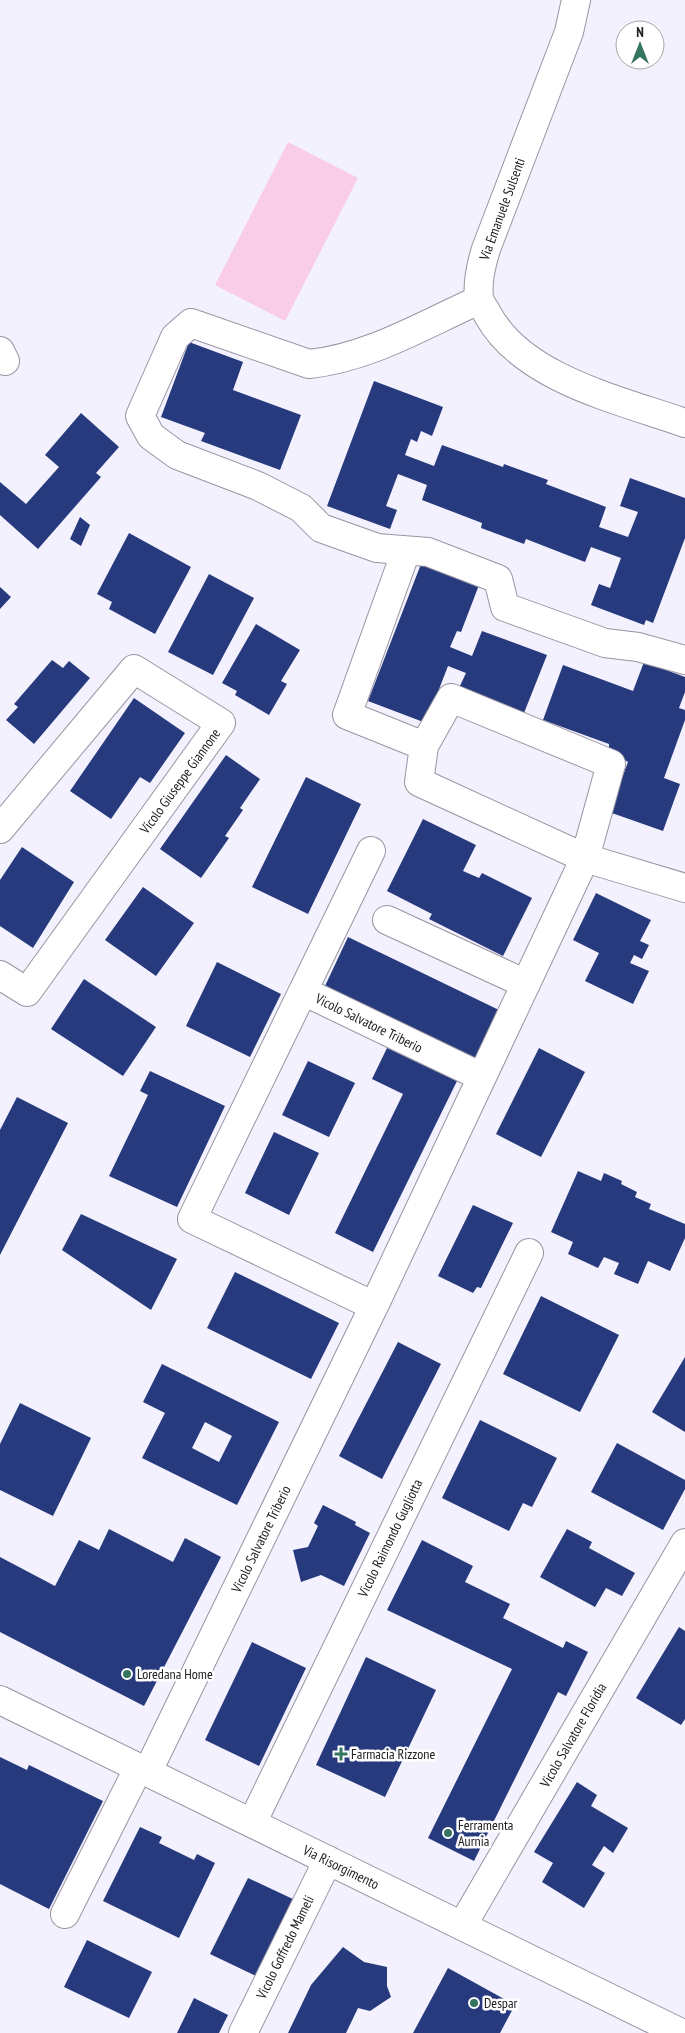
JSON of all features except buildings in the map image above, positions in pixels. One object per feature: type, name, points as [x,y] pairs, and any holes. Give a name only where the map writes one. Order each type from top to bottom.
[{"type":"street","name":"Via Emanuele Sulsenti","points":[[576,0],[569,32],[486,249],[479,275],[479,300],[494,327],[524,355],[570,383],[685,423]]},
{"type":"street","points":[[479,300],[362,352],[327,362],[309,364],[191,323],[174,338],[140,416],[151,436],[177,455],[258,486],[301,508],[321,528],[377,548],[428,552],[498,579],[505,607],[605,643],[638,647],[685,660]]},
{"type":"street","points":[[406,551],[347,715],[424,746]]},
{"type":"street","name":"Vicolo Giuseppe Giannone","points":[[0,829],[134,669],[221,724],[27,992],[0,976]]},
{"type":"street","points":[[482,1077],[585,858],[611,764],[451,698],[424,746],[419,782],[585,858],[685,888]]},
{"type":"street","points":[[303,991],[371,851]]},
{"type":"street","points":[[387,920],[526,984]]},
{"type":"street","name":"Vicolo Salvatore Triberio","points":[[65,1914],[144,1769],[374,1306],[482,1077],[303,991],[192,1219],[374,1306]]},
{"type":"street","name":"Vicolo Raimondo Gugliotta","points":[[252,1823],[529,1253]]},
{"type":"street","name":"Vicolo Salvatore Floridia","points":[[462,1926],[685,1543]]},
{"type":"street","name":"Via Risorgimento","points":[[0,1700],[682,2033]]},
{"type":"street","name":"Vicolo Goffredo Mameli","points":[[243,2033],[328,1860]]},
{"type":"shaded area","points":[[288,142],[358,178],[285,321],[215,285]]},
{"type":"place","name":"Loredana Home","points":[[127,1674]]},
{"type":"place","name":"Farmacia Rizzone","points":[[341,1754]]},
{"type":"place","name":"Ferramenta Aurnia","points":[[448,1833]]},
{"type":"place","name":"Despar","points":[[474,2003]]}]
